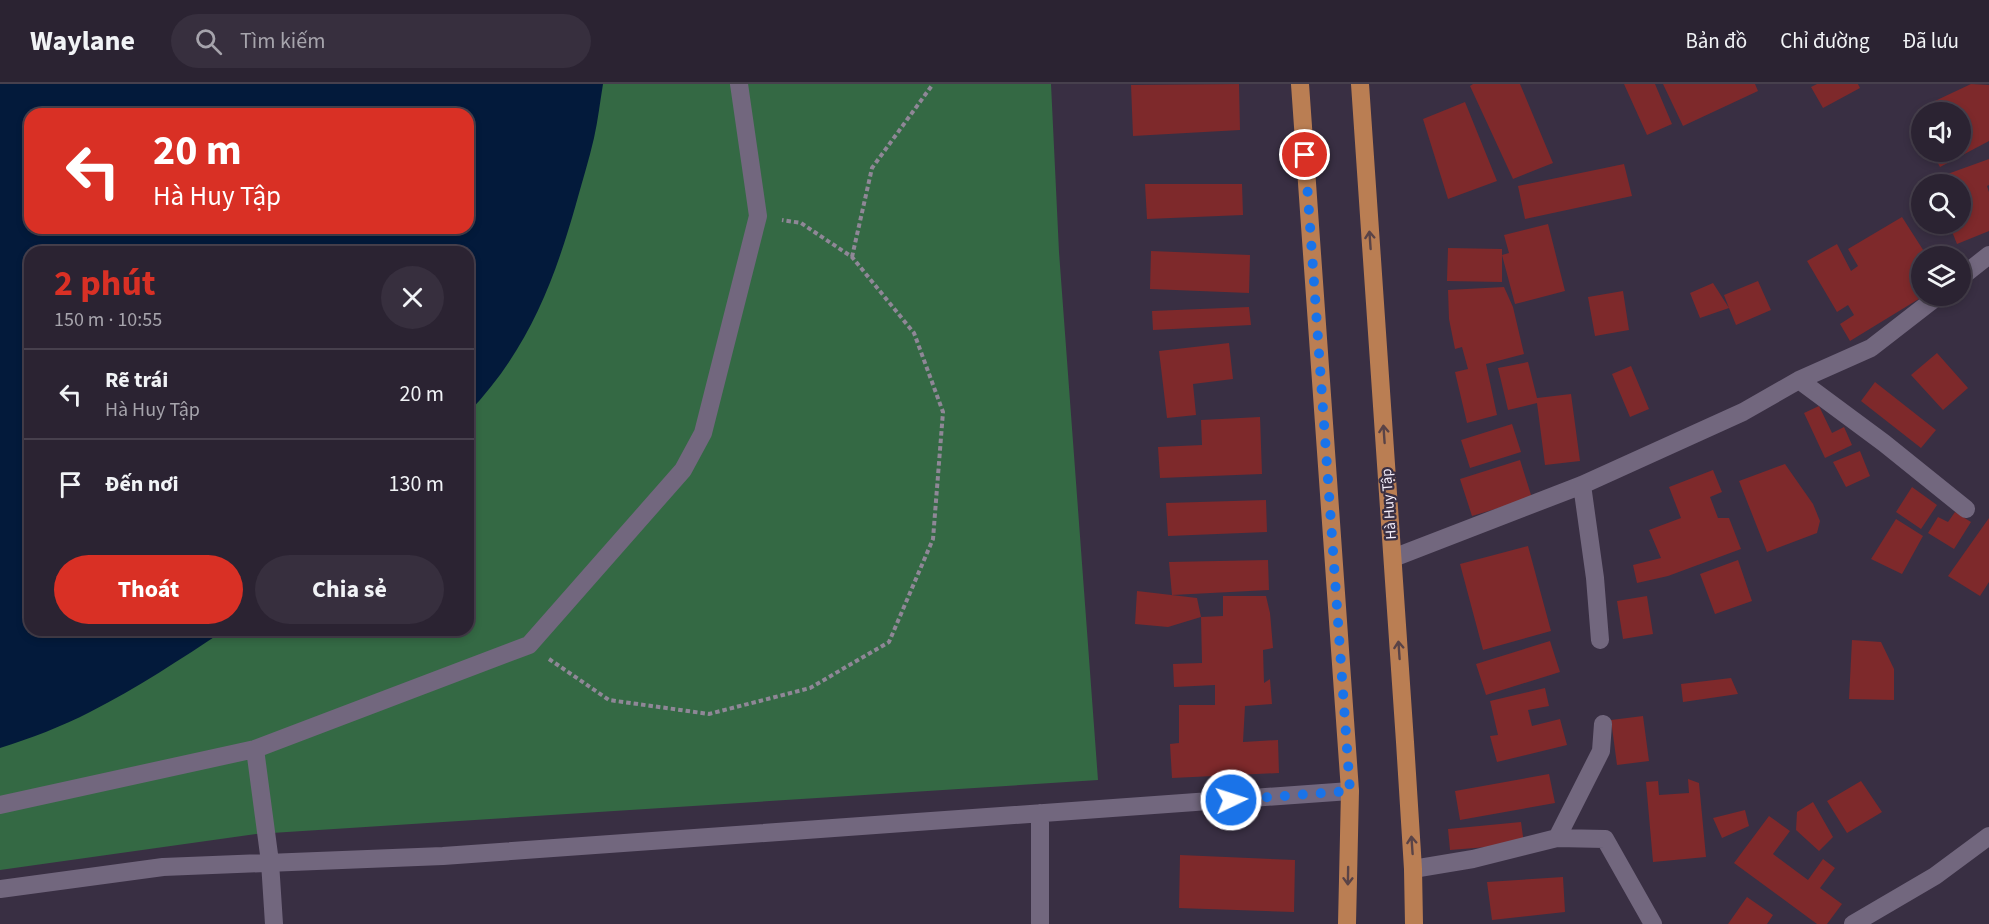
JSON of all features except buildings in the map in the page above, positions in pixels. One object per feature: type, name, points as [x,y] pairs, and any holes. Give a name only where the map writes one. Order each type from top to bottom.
[{"type":"main road","points":[[1300,84],[1350,791],[1347,924]]},
{"type":"main road","name":"Hà Huy Tập","points":[[1360,84],[1413,869],[1414,924]]},
{"type":"street","points":[[0,805],[255,749],[529,645],[683,470],[703,433],[758,216],[738,84]]},
{"type":"street","points":[[1971,269],[1989,255]]},
{"type":"street","points":[[1393,558],[1582,484],[1743,412],[1799,380],[1871,348],[1925,306]]},
{"type":"street","points":[[1799,380],[1884,442],[1966,509]]},
{"type":"street","points":[[1582,484],[1595,578],[1600,640]]},
{"type":"street","points":[[1557,838],[1601,751],[1603,724]]},
{"type":"street","points":[[255,749],[270,862],[274,924]]},
{"type":"street","points":[[0,889],[163,867],[443,856],[1350,791]]},
{"type":"street","points":[[1040,813],[1040,924]]},
{"type":"street","points":[[1853,924],[1935,876],[1989,836]]},
{"type":"street","points":[[1413,869],[1473,859],[1557,838],[1605,839],[1653,924]]},
{"type":"path","points":[[852,257],[872,168],[933,84]]},
{"type":"path","points":[[529,645],[609,700],[709,714],[810,688],[889,642],[933,538],[943,412],[914,333],[852,257],[801,223],[758,216]]},
{"type":"green space","points":[[0,84],[1051,84],[1059,252],[1098,780],[256,834],[0,870]]},
{"type":"water","points":[[0,84],[603,84],[588,163],[558,262],[536,316],[522,341],[507,366],[474,406],[474,246],[24,246],[24,636],[216,636],[107,703],[46,732],[0,748]]},
{"type":"route","points":[[1231,800],[1350,791],[1305,155]]}]
